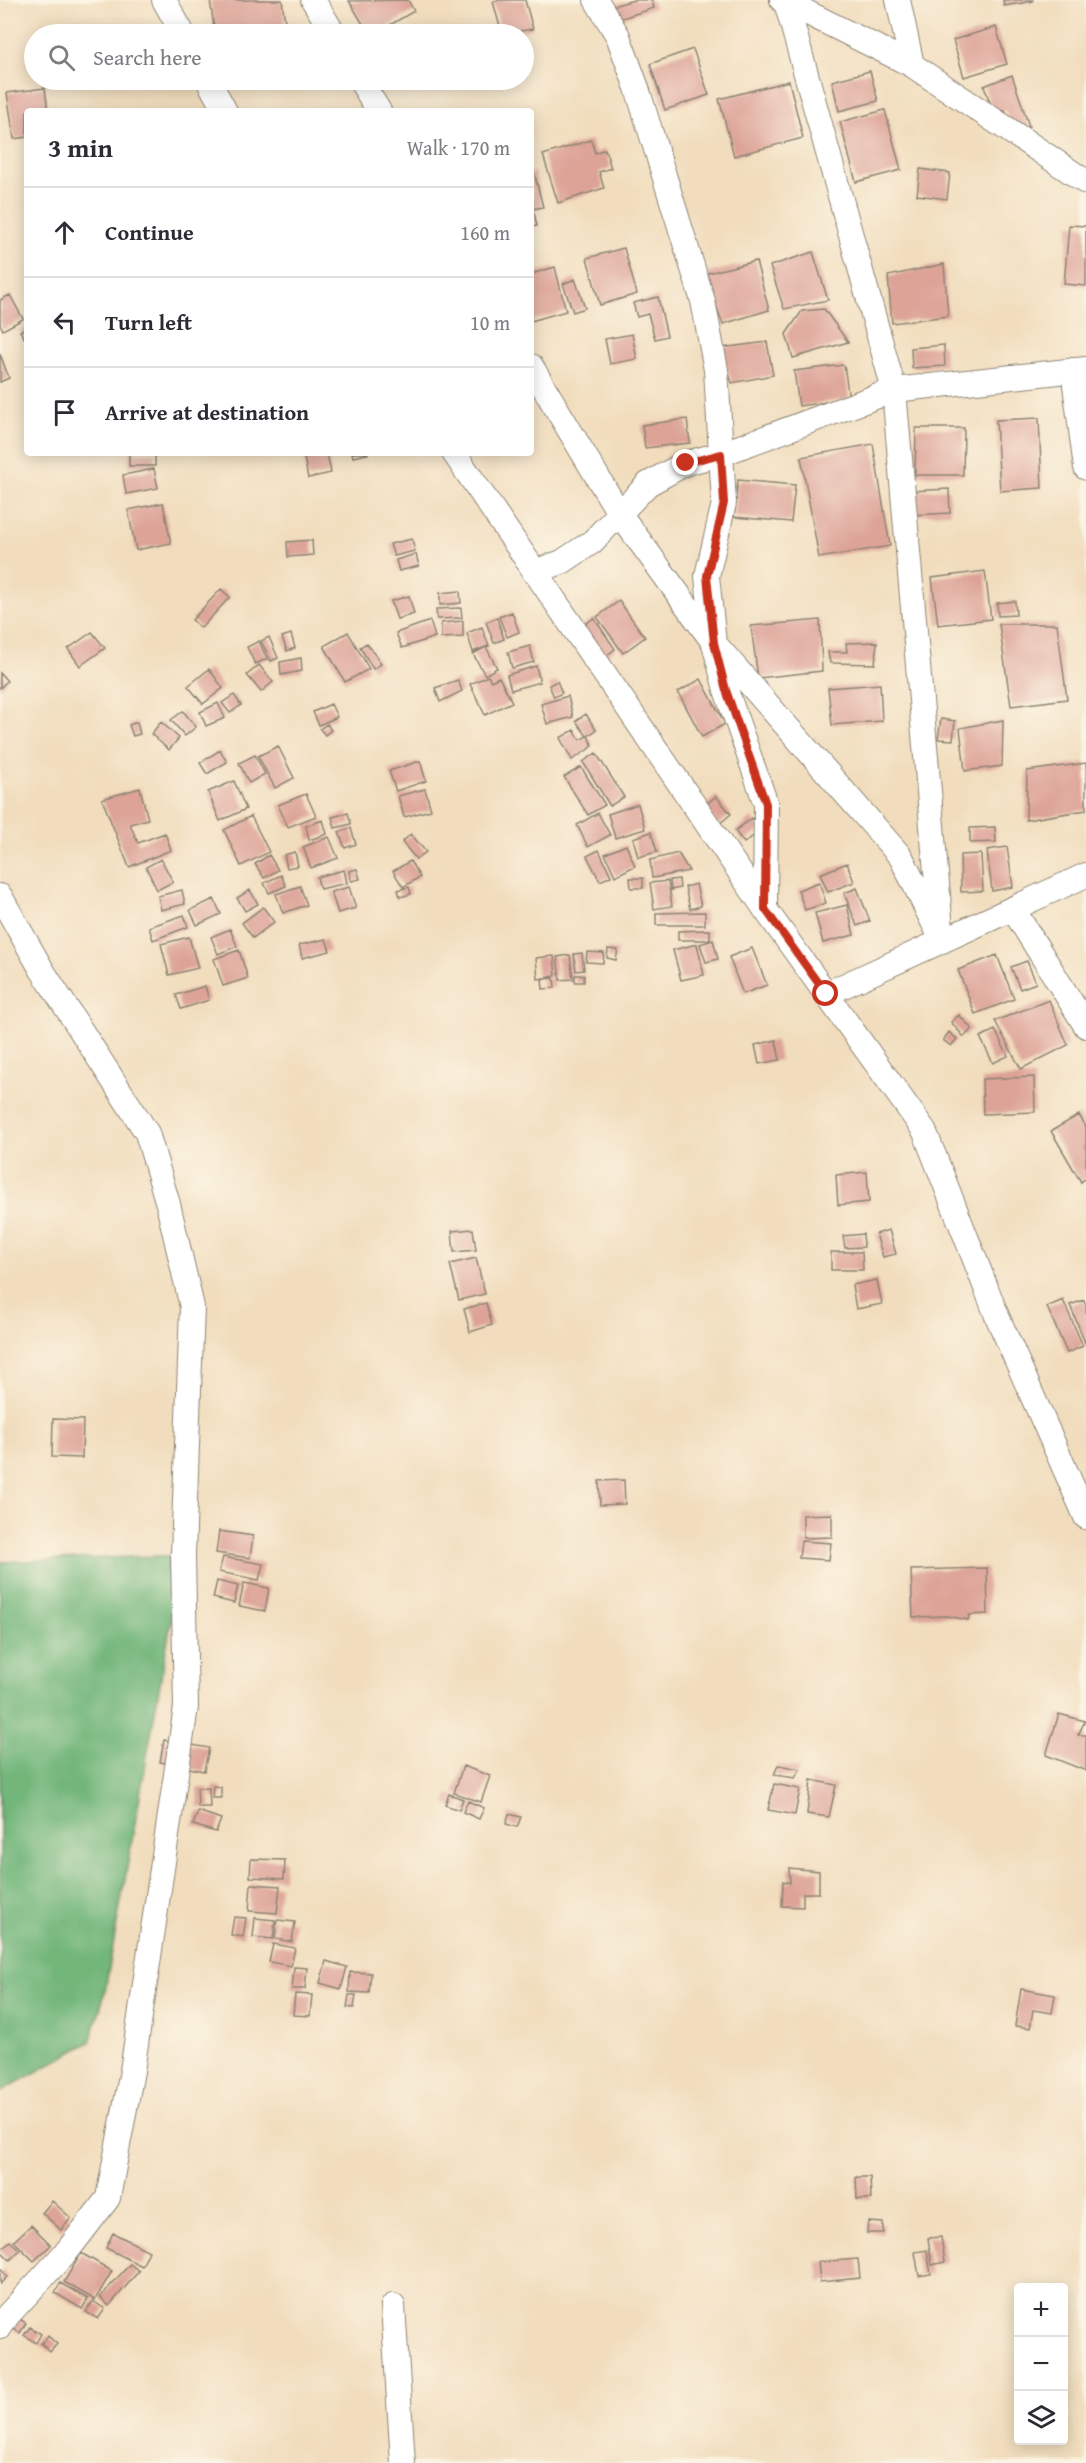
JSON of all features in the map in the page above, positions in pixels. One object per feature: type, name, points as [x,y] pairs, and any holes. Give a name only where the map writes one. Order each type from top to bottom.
[{"type":"street","points":[[164,0],[177,24]]},
{"type":"street","points":[[313,0],[328,24]]},
{"type":"street","points":[[596,0],[618,36],[637,88],[703,301],[716,370],[724,503],[707,576],[714,643],[726,690],[766,804],[765,909]]},
{"type":"street","points":[[898,0],[912,64]]},
{"type":"street","points":[[784,1],[912,64],[1086,182]]},
{"type":"street","points":[[784,1],[894,390],[942,941]]},
{"type":"street","points":[[213,90],[223,108]]},
{"type":"street","points":[[366,90],[377,108]]},
{"type":"street","points":[[534,572],[562,562],[592,542],[648,484],[686,463],[721,454],[894,390],[1079,369],[1086,468]]},
{"type":"street","points":[[534,371],[619,513],[714,643],[901,857],[942,941]]},
{"type":"street","points":[[456,456],[765,909],[924,1130],[997,1316],[1086,1517]]},
{"type":"street","points":[[826,994],[1086,875]]},
{"type":"street","points":[[0,896],[42,970],[147,1133],[168,1204],[192,1307],[183,1555],[186,1707],[132,2071],[108,2198],[68,2250],[8,2315],[0,2327]]},
{"type":"street","points":[[1013,909],[1086,1026]]},
{"type":"street","points":[[393,2306],[403,2463]]},
{"type":"green space","points":[[183,1555],[104,1996],[90,2042],[0,2092],[0,1562]]},
{"type":"building","points":[[210,0],[282,0],[285,24],[214,24]]},
{"type":"building","points":[[408,0],[414,11],[392,24],[363,24],[349,1]]},
{"type":"building","points":[[525,0],[532,24],[499,24],[493,2]]},
{"type":"building","points":[[634,0],[652,0],[654,8],[616,20],[612,6]]},
{"type":"building","points":[[1003,0],[1033,0],[1033,1],[1004,6]]},
{"type":"building","points":[[996,27],[1007,64],[964,77],[953,40]]},
{"type":"building","points":[[693,49],[709,95],[665,110],[650,64]]},
{"type":"building","points":[[870,71],[878,101],[839,111],[832,81]]},
{"type":"building","points":[[1012,75],[1029,126],[1012,132],[1005,110],[994,114],[984,86]]},
{"type":"building","points":[[789,81],[803,138],[734,156],[719,99]]},
{"type":"building","points":[[45,90],[48,108],[24,108],[24,137],[14,139],[7,93]]},
{"type":"building","points":[[885,110],[901,170],[856,182],[840,122]]},
{"type":"building","points":[[591,140],[595,153],[605,149],[611,168],[599,172],[604,188],[558,203],[543,155]]},
{"type":"building","points":[[920,169],[950,173],[947,199],[917,195]]},
{"type":"building","points":[[534,172],[543,207],[534,209]]},
{"type":"building","points":[[1069,225],[1086,226],[1086,286],[1064,284]]},
{"type":"building","points":[[624,248],[637,294],[600,305],[587,258]]},
{"type":"building","points":[[813,252],[828,300],[784,309],[770,266]]},
{"type":"building","points":[[756,261],[769,310],[723,324],[704,274]]},
{"type":"building","points":[[944,264],[948,316],[892,323],[888,276]]},
{"type":"building","points":[[555,267],[566,311],[534,320],[534,273]]},
{"type":"building","points":[[575,279],[585,308],[573,312],[563,284]]},
{"type":"building","points":[[10,295],[23,319],[3,330],[0,324],[0,300]]},
{"type":"building","points":[[658,297],[667,336],[655,339],[648,314],[637,317],[633,303]]},
{"type":"building","points":[[824,309],[848,342],[793,358],[786,334],[802,311]]},
{"type":"building","points":[[632,334],[637,359],[610,364],[605,339]]},
{"type":"building","points":[[767,342],[773,375],[732,383],[721,348]]},
{"type":"building","points":[[944,345],[945,366],[912,368],[911,348]]},
{"type":"building","points":[[0,354],[9,378],[0,382]]},
{"type":"building","points":[[844,365],[849,399],[799,406],[794,371]]},
{"type":"building","points":[[1039,418],[1042,488],[1000,491],[996,420]]},
{"type":"building","points":[[687,419],[690,443],[645,448],[642,425]]},
{"type":"building","points":[[916,428],[964,428],[963,475],[915,475]]},
{"type":"building","points":[[873,444],[890,546],[819,558],[801,457]]},
{"type":"building","points":[[129,456],[155,456],[155,466],[129,466]]},
{"type":"building","points":[[304,456],[328,456],[331,473],[308,478]]},
{"type":"building","points":[[154,469],[158,488],[126,494],[123,475]]},
{"type":"building","points":[[738,480],[795,485],[791,522],[734,517]]},
{"type":"building","points":[[949,489],[950,513],[911,515],[910,491]]},
{"type":"building","points":[[163,503],[171,543],[136,550],[128,510]]},
{"type":"building","points":[[412,539],[415,551],[394,556],[390,544]]},
{"type":"building","points":[[312,540],[313,555],[288,557],[287,542]]},
{"type":"building","points":[[416,554],[419,566],[399,571],[396,560]]},
{"type":"building","points":[[985,571],[991,619],[938,625],[932,578]]},
{"type":"building","points":[[221,589],[230,597],[201,628],[192,620]]},
{"type":"building","points":[[460,591],[461,603],[440,605],[440,593]]},
{"type":"building","points":[[409,596],[414,614],[397,619],[391,601]]},
{"type":"building","points":[[619,601],[645,637],[623,653],[597,617]]},
{"type":"building","points":[[1015,601],[1016,615],[998,616],[997,603]]},
{"type":"building","points":[[461,608],[462,618],[437,619],[436,609]]},
{"type":"building","points":[[512,612],[519,632],[507,637],[499,617]]},
{"type":"building","points":[[497,618],[504,639],[494,643],[486,622]]},
{"type":"building","points":[[594,618],[615,649],[603,658],[581,627]]},
{"type":"building","points":[[820,620],[822,671],[758,678],[751,626]]},
{"type":"building","points":[[430,621],[435,637],[402,648],[396,633]]},
{"type":"building","points":[[463,621],[463,637],[441,638],[441,623]]},
{"type":"building","points":[[999,624],[1057,624],[1067,699],[1011,706]]},
{"type":"building","points":[[482,627],[489,646],[473,652],[467,633]]},
{"type":"building","points":[[92,632],[105,648],[80,666],[68,649]]},
{"type":"building","points":[[348,632],[369,669],[345,682],[324,646]]},
{"type":"building","points":[[291,634],[295,648],[287,651],[282,637]]},
{"type":"building","points":[[269,637],[278,658],[271,661],[261,641]]},
{"type":"building","points":[[259,641],[267,659],[255,664],[247,647]]},
{"type":"building","points":[[877,642],[875,664],[830,663],[828,652],[847,652],[846,643]]},
{"type":"building","points":[[367,643],[381,664],[373,669],[360,647]]},
{"type":"building","points":[[530,646],[534,662],[512,668],[508,652]]},
{"type":"building","points":[[486,647],[497,668],[485,675],[473,654]]},
{"type":"building","points":[[301,658],[302,671],[281,675],[280,662]]},
{"type":"building","points":[[259,665],[273,682],[261,692],[247,675]]},
{"type":"building","points":[[536,666],[540,682],[511,690],[507,675]]},
{"type":"building","points":[[209,669],[223,688],[203,704],[188,686]]},
{"type":"building","points":[[0,673],[7,681],[0,688]]},
{"type":"building","points":[[488,676],[491,681],[499,677],[512,702],[485,715],[470,684]]},
{"type":"building","points":[[701,679],[725,724],[702,737],[678,692]]},
{"type":"building","points":[[458,680],[462,691],[440,702],[435,688]]},
{"type":"building","points":[[557,681],[562,693],[554,697],[549,685]]},
{"type":"building","points":[[880,684],[882,721],[832,725],[828,688]]},
{"type":"building","points":[[234,695],[241,705],[230,713],[222,703]]},
{"type":"building","points":[[568,696],[573,717],[547,724],[541,704]]},
{"type":"building","points":[[218,703],[225,718],[206,726],[200,712]]},
{"type":"building","points":[[331,704],[337,717],[319,725],[313,712]]},
{"type":"building","points":[[183,711],[196,727],[185,736],[171,720]]},
{"type":"building","points":[[586,714],[596,730],[588,736],[593,746],[572,760],[560,738],[574,730],[580,740],[587,736],[576,721]]},
{"type":"building","points":[[941,719],[955,721],[953,740],[938,739]]},
{"type":"building","points":[[1003,720],[1002,766],[965,771],[960,728]]},
{"type":"building","points":[[137,722],[140,734],[133,736],[129,725]]},
{"type":"building","points":[[161,722],[179,738],[169,750],[151,734]]},
{"type":"building","points":[[327,724],[331,730],[325,735],[320,729]]},
{"type":"building","points":[[278,746],[294,778],[275,788],[258,756]]},
{"type":"building","points":[[220,750],[227,762],[207,774],[200,763]]},
{"type":"building","points":[[596,753],[624,797],[610,806],[583,762]]},
{"type":"building","points":[[255,755],[265,774],[249,783],[239,763]]},
{"type":"building","points":[[420,761],[426,781],[396,791],[389,771]]},
{"type":"building","points":[[1086,763],[1086,810],[1026,820],[1027,771]]},
{"type":"building","points":[[581,767],[605,805],[588,815],[564,777]]},
{"type":"building","points":[[234,781],[246,809],[220,821],[208,792]]},
{"type":"building","points":[[140,788],[148,819],[130,824],[138,843],[165,833],[171,850],[129,867],[102,799]]},
{"type":"building","points":[[425,789],[431,810],[404,817],[398,796]]},
{"type":"building","points":[[306,794],[316,816],[288,827],[278,805]]},
{"type":"building","points":[[716,796],[731,814],[718,825],[703,807]]},
{"type":"building","points":[[638,804],[645,829],[615,838],[608,814]]},
{"type":"building","points":[[348,813],[351,824],[335,828],[332,817]]},
{"type":"building","points":[[598,813],[610,835],[588,847],[577,825]]},
{"type":"building","points":[[251,816],[269,852],[241,866],[224,830]]},
{"type":"building","points":[[752,818],[761,830],[744,843],[735,831]]},
{"type":"building","points":[[323,820],[327,834],[309,840],[306,826]]},
{"type":"building","points":[[995,827],[996,842],[970,843],[970,828]]},
{"type":"building","points":[[351,828],[356,844],[345,848],[339,832]]},
{"type":"building","points":[[651,832],[657,852],[638,857],[633,838]]},
{"type":"building","points":[[411,834],[426,852],[416,859],[402,842]]},
{"type":"building","points":[[329,837],[338,858],[311,868],[303,847]]},
{"type":"building","points":[[626,845],[635,866],[615,876],[605,854]]},
{"type":"building","points":[[1007,847],[1013,887],[992,891],[987,850]]},
{"type":"building","points":[[599,850],[611,876],[600,881],[587,856]]},
{"type":"building","points":[[295,852],[298,866],[287,868],[284,855]]},
{"type":"building","points":[[678,853],[689,871],[652,878],[650,860]]},
{"type":"building","points":[[981,854],[983,891],[961,892],[960,855]]},
{"type":"building","points":[[269,855],[278,870],[264,878],[255,864]]},
{"type":"building","points":[[161,859],[173,882],[157,890],[146,867]]},
{"type":"building","points":[[410,861],[420,877],[403,887],[393,871]]},
{"type":"building","points":[[847,863],[854,882],[828,892],[820,874]]},
{"type":"building","points":[[357,869],[360,879],[351,881],[349,871]]},
{"type":"building","points":[[344,870],[347,883],[320,889],[317,877]]},
{"type":"building","points":[[281,875],[286,886],[269,893],[264,883]]},
{"type":"building","points":[[630,878],[643,878],[643,888],[631,888]]},
{"type":"building","points":[[679,879],[680,888],[671,890],[670,880]]},
{"type":"building","points":[[668,881],[672,906],[654,909],[650,883]]},
{"type":"building","points":[[819,882],[826,903],[805,910],[798,890]]},
{"type":"building","points":[[696,884],[701,906],[690,909],[685,887]]},
{"type":"building","points":[[300,886],[307,905],[283,913],[276,894]]},
{"type":"building","points":[[349,887],[356,908],[338,913],[331,892]]},
{"type":"building","points":[[409,887],[411,894],[400,897],[398,890]]},
{"type":"building","points":[[857,888],[870,921],[857,926],[844,893]]},
{"type":"building","points":[[182,890],[185,904],[161,910],[158,896]]},
{"type":"building","points":[[250,890],[258,904],[245,911],[237,898]]},
{"type":"building","points":[[214,899],[221,914],[197,925],[190,910]]},
{"type":"building","points":[[847,905],[854,935],[823,943],[815,913]]},
{"type":"building","points":[[263,907],[274,922],[253,938],[242,923]]},
{"type":"building","points":[[705,912],[705,925],[656,925],[656,913]]},
{"type":"building","points":[[184,915],[188,927],[153,940],[149,927]]},
{"type":"building","points":[[230,929],[237,946],[218,954],[211,937]]},
{"type":"building","points":[[710,930],[710,940],[678,940],[678,931]]},
{"type":"building","points":[[189,937],[198,968],[169,975],[161,944]]},
{"type":"building","points":[[326,939],[330,951],[302,958],[299,945]]},
{"type":"building","points":[[713,940],[718,959],[706,962],[700,944]]},
{"type":"building","points":[[697,944],[704,975],[681,980],[673,950]]},
{"type":"building","points":[[752,948],[767,985],[743,994],[729,957]]},
{"type":"building","points":[[608,949],[618,950],[616,960],[607,958]]},
{"type":"building","points":[[239,950],[248,978],[223,986],[214,959]]},
{"type":"building","points":[[587,952],[604,953],[603,963],[586,962]]},
{"type":"building","points":[[582,953],[584,970],[576,971],[574,954]]},
{"type":"building","points":[[570,955],[573,979],[560,980],[557,957]]},
{"type":"building","points":[[997,955],[1014,999],[975,1014],[958,970]]},
{"type":"building","points":[[554,956],[556,976],[538,979],[536,958]]},
{"type":"building","points":[[1027,961],[1036,983],[1020,989],[1011,967]]},
{"type":"building","points":[[575,975],[584,975],[584,982],[575,982]]},
{"type":"building","points":[[554,978],[555,988],[543,989],[542,979]]},
{"type":"building","points":[[205,986],[209,1000],[181,1009],[176,995]]},
{"type":"building","points":[[1049,1000],[1068,1045],[1021,1069],[995,1021]]},
{"type":"building","points":[[959,1015],[972,1029],[964,1037],[951,1022]]},
{"type":"building","points":[[995,1030],[1008,1056],[993,1063],[980,1037]]},
{"type":"building","points":[[949,1032],[957,1039],[951,1046],[943,1040]]},
{"type":"building","points":[[776,1040],[780,1060],[759,1064],[755,1045]]},
{"type":"building","points":[[1034,1077],[1035,1112],[983,1114],[982,1079]]},
{"type":"building","points":[[1079,1115],[1086,1127],[1086,1178],[1081,1182],[1051,1131]]},
{"type":"building","points":[[867,1172],[869,1202],[838,1205],[836,1175]]},
{"type":"building","points":[[473,1229],[476,1250],[454,1252],[452,1231]]},
{"type":"building","points":[[889,1230],[896,1254],[883,1257],[876,1234]]},
{"type":"building","points":[[863,1234],[864,1247],[845,1248],[843,1236]]},
{"type":"building","points":[[831,1252],[862,1252],[863,1270],[831,1270]]},
{"type":"building","points":[[476,1258],[485,1294],[459,1300],[450,1264]]},
{"type":"building","points":[[877,1280],[882,1304],[856,1309],[852,1285]]},
{"type":"building","points":[[1063,1300],[1083,1346],[1067,1353],[1047,1307]]},
{"type":"building","points":[[1084,1300],[1086,1306],[1086,1345],[1070,1305]]},
{"type":"building","points":[[486,1303],[492,1325],[470,1332],[464,1309]]},
{"type":"building","points":[[53,1419],[83,1420],[82,1458],[52,1457]]},
{"type":"building","points":[[624,1480],[625,1504],[600,1505],[599,1481]]},
{"type":"building","points":[[832,1514],[832,1537],[803,1538],[803,1515]]},
{"type":"building","points":[[219,1531],[253,1536],[250,1558],[216,1553]]},
{"type":"building","points":[[801,1541],[831,1543],[829,1560],[799,1558]]},
{"type":"building","points":[[223,1557],[263,1564],[259,1580],[219,1572]]},
{"type":"building","points":[[987,1568],[988,1614],[969,1615],[968,1620],[947,1616],[913,1617],[911,1570]]},
{"type":"building","points":[[217,1581],[238,1586],[234,1603],[213,1598]]},
{"type":"building","points":[[244,1583],[269,1588],[265,1611],[239,1606]]},
{"type":"building","points":[[1059,1714],[1085,1721],[1078,1735],[1086,1735],[1086,1771],[1046,1755]]},
{"type":"building","points":[[164,1740],[209,1748],[204,1771],[160,1762]]},
{"type":"building","points":[[778,1765],[800,1769],[795,1778],[774,1775]]},
{"type":"building","points":[[463,1766],[490,1776],[481,1802],[454,1793]]},
{"type":"building","points":[[811,1780],[836,1785],[829,1817],[807,1814]]},
{"type":"building","points":[[774,1784],[800,1789],[795,1815],[768,1810]]},
{"type":"building","points":[[213,1786],[221,1787],[221,1798],[212,1798]]},
{"type":"building","points":[[197,1788],[209,1788],[210,1807],[198,1807]]},
{"type":"building","points":[[449,1794],[463,1799],[459,1810],[445,1805]]},
{"type":"building","points":[[468,1801],[484,1808],[479,1819],[463,1812]]},
{"type":"building","points":[[198,1811],[221,1819],[216,1832],[193,1825]]},
{"type":"building","points":[[509,1814],[521,1817],[517,1827],[506,1824]]},
{"type":"building","points":[[251,1859],[285,1860],[284,1879],[250,1877]]},
{"type":"building","points":[[789,1868],[819,1871],[819,1893],[803,1893],[803,1907],[782,1906],[783,1881],[790,1883]]},
{"type":"building","points":[[251,1884],[280,1886],[277,1913],[249,1911]]},
{"type":"building","points":[[234,1917],[246,1918],[243,1937],[231,1935]]},
{"type":"building","points":[[255,1918],[275,1920],[273,1939],[253,1937]]},
{"type":"building","points":[[277,1920],[295,1922],[292,1942],[275,1939]]},
{"type":"building","points":[[273,1944],[295,1948],[291,1966],[269,1962]]},
{"type":"building","points":[[326,1961],[347,1967],[341,1989],[320,1983]]},
{"type":"building","points":[[294,1967],[307,1968],[305,1989],[292,1989]]},
{"type":"building","points":[[350,1972],[371,1973],[369,1993],[349,1992]]},
{"type":"building","points":[[1021,1989],[1055,1995],[1052,2013],[1033,2010],[1030,2028],[1015,2026]]},
{"type":"building","points":[[295,1994],[312,1995],[310,2016],[293,2015]]},
{"type":"building","points":[[349,1995],[356,1995],[354,2008],[347,2007]]},
{"type":"building","points":[[856,2177],[870,2177],[871,2199],[857,2199]]},
{"type":"building","points":[[52,2201],[71,2218],[61,2230],[42,2213]]},
{"type":"building","points":[[868,2222],[883,2223],[883,2233],[867,2233]]},
{"type":"building","points":[[31,2225],[51,2245],[34,2261],[14,2241]]},
{"type":"building","points":[[113,2233],[149,2251],[142,2266],[106,2248]]},
{"type":"building","points":[[941,2237],[945,2262],[932,2265],[928,2238]]},
{"type":"building","points":[[10,2241],[20,2250],[10,2260],[0,2250]]},
{"type":"building","points":[[927,2250],[931,2274],[919,2276],[915,2252]]},
{"type":"building","points":[[81,2253],[112,2271],[95,2300],[64,2282]]},
{"type":"building","points":[[858,2259],[860,2278],[820,2282],[818,2262]]},
{"type":"building","points":[[130,2264],[139,2271],[109,2306],[100,2297]]},
{"type":"building","points":[[0,2268],[7,2277],[0,2284]]},
{"type":"building","points":[[60,2283],[88,2299],[82,2309],[55,2293]]},
{"type":"building","points":[[93,2301],[105,2309],[98,2319],[86,2312]]},
{"type":"building","points":[[15,2316],[26,2323],[20,2333],[9,2326]]},
{"type":"building","points":[[30,2327],[41,2334],[36,2343],[24,2335]]},
{"type":"building","points":[[48,2336],[57,2344],[50,2352],[41,2344]]},
{"type":"route","points":[[686,463],[721,454],[724,503],[707,576],[714,643],[726,690],[766,804],[765,909],[826,994]]}]
